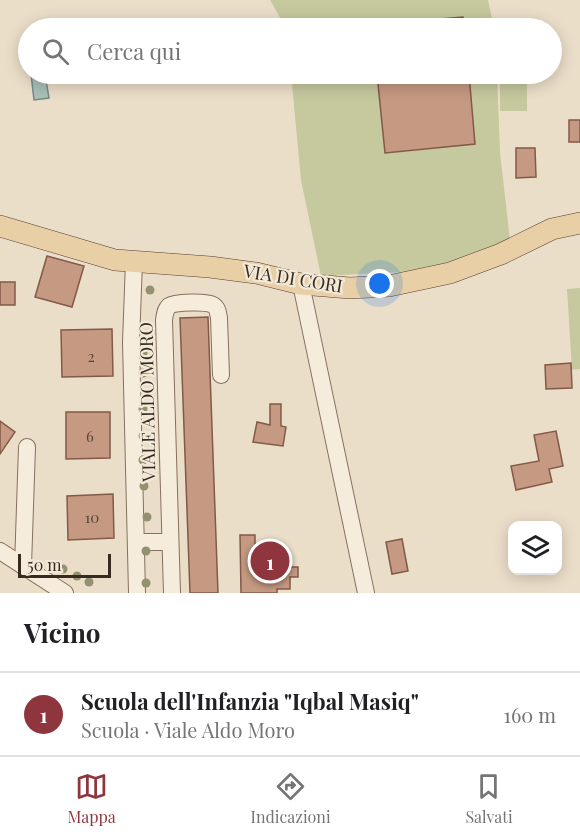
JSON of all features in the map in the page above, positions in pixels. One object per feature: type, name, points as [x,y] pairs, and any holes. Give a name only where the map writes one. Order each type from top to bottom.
[{"type":"main road","name":"VIA DI CORI","points":[[0,226],[101,257],[134,262],[228,269],[301,284],[350,288],[412,282],[467,267],[508,251],[552,229],[580,223]]},
{"type":"street","name":"VIALE ALDO MORO","points":[[134,262],[131,342],[137,592]]},
{"type":"street","points":[[301,284],[366,593]]},
{"type":"street","name":"VIALE ALDO MORO","points":[[172,593],[164,320],[165,312],[170,306],[178,303],[207,303],[215,306],[219,318],[221,375]]},
{"type":"street","points":[[23,566],[27,447]]},
{"type":"street","points":[[136,542],[170,542]]},
{"type":"street","points":[[0,551],[65,593]]},
{"type":"green space","points":[[270,0],[488,0],[492,18],[280,18]]},
{"type":"green space","points":[[292,84],[497,84],[500,152],[510,241],[461,263],[420,271],[321,276],[301,180]]},
{"type":"green space","points":[[500,84],[527,84],[527,111],[500,111]]},
{"type":"green space","points":[[580,288],[580,369],[572,370],[567,289]]},
{"type":"water","points":[[32,84],[47,84],[49,98],[34,100]]},
{"type":"building","points":[[378,84],[470,84],[475,144],[385,153]]},
{"type":"building","points":[[569,120],[580,120],[580,142],[569,142]]},
{"type":"building","points":[[516,148],[535,148],[536,177],[516,178]]},
{"type":"building","points":[[47,256],[84,266],[72,307],[35,297]]},
{"type":"building","points":[[0,282],[15,282],[15,305],[0,305]]},
{"type":"building","points":[[208,317],[218,593],[190,593],[180,318]]},
{"type":"building","points":[[112,329],[113,376],[62,377],[61,330]]},
{"type":"building","points":[[571,363],[572,388],[546,389],[545,365]]},
{"type":"building","points":[[270,404],[281,404],[281,426],[286,427],[283,446],[253,442],[257,422],[270,425]]},
{"type":"building","points":[[66,412],[110,412],[110,458],[66,459]]},
{"type":"building","points":[[0,421],[15,432],[0,454]]},
{"type":"building","points":[[556,431],[563,466],[549,469],[552,482],[516,490],[511,466],[539,461],[534,435]]},
{"type":"building","points":[[113,494],[114,538],[68,540],[67,496]]},
{"type":"building","points":[[240,535],[255,535],[255,546],[278,545],[278,567],[298,567],[298,577],[290,577],[290,589],[277,589],[277,593],[241,593]]},
{"type":"building","points":[[402,539],[408,571],[392,574],[386,542]]},
{"type":"place","name":"Scuola dell'Infanzia \"Iqbal Masiq\"","points":[[270,561]]}]
